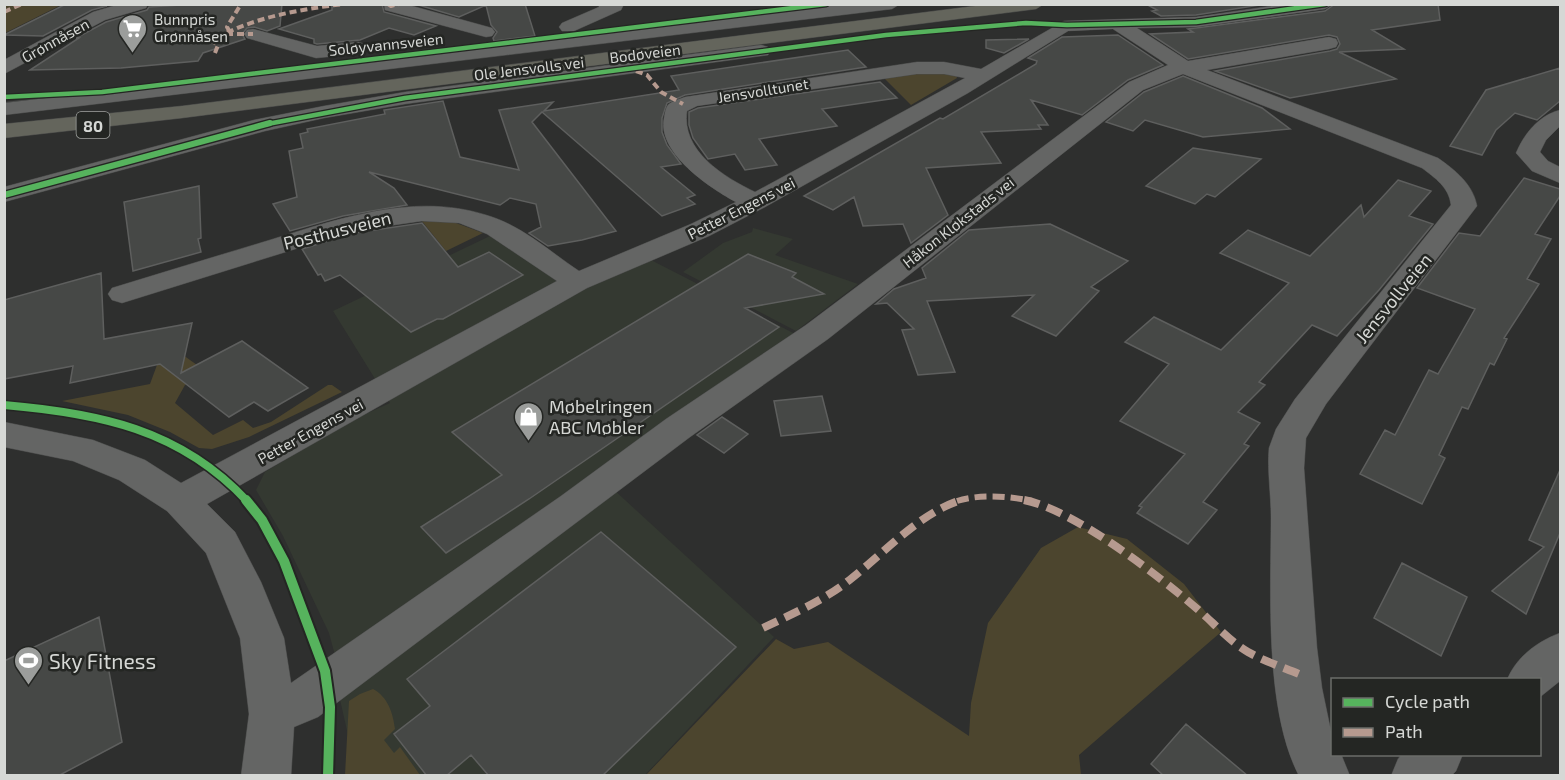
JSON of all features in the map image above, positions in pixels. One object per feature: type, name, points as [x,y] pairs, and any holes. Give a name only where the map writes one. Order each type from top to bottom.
[{"type":"main road","name":"Bodøveien","points":[[4,131],[182,112],[1036,4]]},
{"type":"main road","name":"Bodøveien","points":[[4,139],[182,112]]},
{"type":"street","name":"Grønnåsen","points":[[4,68],[99,16],[140,4]]},
{"type":"street","name":"Soløyvannsveien","points":[[573,34],[615,6],[606,4]]},
{"type":"street","name":"Soløyvannsveien","points":[[4,109],[573,34],[892,4]]},
{"type":"street","name":"Petter Engens vei","points":[[180,501],[577,282],[700,230],[756,202],[961,89],[1067,25],[1117,22],[1196,22],[1325,4]]},
{"type":"street","name":"Soløyvannsveien","points":[[391,6],[486,32]]},
{"type":"street","name":"Jensvollveien","points":[[1117,22],[1186,68],[1430,163],[1449,178],[1464,198],[1464,206],[1427,257],[1326,383],[1293,429],[1286,444],[1291,584],[1304,716],[1314,753],[1326,776]]},
{"type":"street","name":"Soløyvannsveien","points":[[252,34],[316,52],[550,26],[573,34]]},
{"type":"street","name":"Håkon Kløkstads vei","points":[[272,714],[302,702],[678,428],[817,332],[1136,86],[1170,70],[1329,43]]},
{"type":"street","name":"Ole Jensvolls vei","points":[[4,195],[262,125],[324,112],[405,98],[761,51]]},
{"type":"street","name":"Jensvolltunet","points":[[756,202],[728,189],[702,169],[686,151],[677,136],[674,120],[677,108],[692,101],[903,69],[944,68],[983,75]]},
{"type":"street","points":[[1560,116],[1539,132],[1532,141],[1528,153],[1540,166],[1560,176]]},
{"type":"street","name":"Posthusveien","points":[[122,294],[346,225],[377,217],[415,213],[453,215],[496,228],[577,282]]},
{"type":"street","points":[[4,434],[80,449],[132,470],[180,501],[221,543],[240,582],[262,638],[272,714],[266,776]]},
{"type":"street","points":[[1530,678],[1560,653]]},
{"type":"street","points":[[1415,776],[1437,756]]},
{"type":"shaded area","points":[[5,4],[61,4],[61,5],[5,33]]},
{"type":"shaded area","points":[[920,72],[956,75],[957,78],[911,105],[882,76]]},
{"type":"shaded area","points":[[431,219],[456,223],[483,233],[446,251],[421,220]]},
{"type":"shaded area","points":[[753,228],[793,239],[775,255],[858,284],[796,331],[683,272],[723,243],[752,232]]},
{"type":"shaded area","points":[[490,236],[575,293],[651,260],[799,336],[600,477],[774,637],[645,775],[357,775],[339,695],[336,659],[329,633],[283,536],[256,490],[265,472],[348,422],[390,403],[333,311]]},
{"type":"shaded area","points":[[183,355],[197,365],[193,380],[185,385],[175,403],[213,435],[243,420],[253,428],[271,422],[328,385],[342,392],[249,437],[212,449],[199,448],[170,432],[128,415],[62,401],[150,384],[157,365],[175,361]]},
{"type":"shaded area","points":[[1078,527],[1127,539],[1184,584],[1221,632],[1079,755],[1081,775],[646,775],[776,639],[794,649],[828,642],[969,736],[971,703],[988,623],[1041,548]]},
{"type":"shaded area","points":[[373,689],[386,701],[393,717],[395,729],[384,740],[394,753],[400,747],[420,775],[345,775],[349,701]]},
{"type":"building","points":[[66,4],[107,6],[92,10],[43,36],[4,35]]},
{"type":"building","points":[[197,4],[282,4],[280,26],[267,31],[254,27],[247,28],[242,34],[245,39],[203,53],[198,61],[121,68],[30,70],[79,38],[76,38],[106,22],[147,10],[149,7]]},
{"type":"building","points":[[332,4],[382,4],[384,12],[436,26],[414,35],[389,28],[360,40],[317,44],[314,43],[314,39],[279,29],[332,10]]},
{"type":"building","points":[[415,4],[525,4],[535,36],[494,41],[493,38],[497,32],[491,25],[486,5],[459,17]]},
{"type":"building","points":[[1146,4],[1266,4],[1196,15],[1161,16],[1152,11],[1157,10]]},
{"type":"building","points":[[1335,4],[1438,4],[1440,20],[1372,30],[1404,49],[1339,52],[1396,79],[1290,98],[1215,71],[1330,51],[1337,49],[1340,44],[1337,37],[1329,35],[1188,59],[1150,34],[1193,32],[1188,29],[1325,11]]},
{"type":"building","points":[[1118,35],[1163,65],[1128,80],[1082,115],[1031,100],[1048,125],[1038,125],[1041,129],[981,132],[1001,163],[926,168],[948,215],[911,243],[903,224],[863,226],[854,197],[833,210],[804,196],[940,118],[943,119],[1036,64],[1037,61],[1028,58],[1062,37]]},
{"type":"building","points":[[1029,39],[1004,53],[986,48],[986,40]]},
{"type":"building","points":[[848,50],[866,67],[685,95],[667,103],[662,118],[662,132],[667,145],[681,164],[661,167],[695,195],[687,198],[695,204],[662,216],[542,112],[532,122],[616,231],[548,246],[529,233],[541,227],[536,204],[510,198],[500,205],[369,172],[394,188],[407,205],[343,216],[290,231],[273,204],[297,197],[289,151],[303,148],[300,134],[308,132],[307,129],[385,114],[384,110],[443,101],[460,157],[519,170],[499,110],[553,102],[544,111],[679,90],[671,76]]},
{"type":"building","points":[[1560,68],[1560,101],[1537,120],[1515,113],[1496,130],[1482,155],[1450,146],[1486,90]]},
{"type":"building","points":[[1183,76],[1262,108],[1290,129],[1203,137],[1145,120],[1133,131],[1106,122],[1144,92]]},
{"type":"building","points":[[880,82],[897,98],[822,109],[837,126],[759,139],[777,165],[745,170],[735,154],[708,159],[693,138],[689,125],[689,112],[698,108]]},
{"type":"building","points":[[1193,148],[1261,159],[1215,197],[1207,194],[1195,204],[1146,186]]},
{"type":"building","points":[[1524,178],[1560,189],[1560,196],[1535,234],[1551,239],[1527,279],[1539,284],[1504,338],[1507,339],[1494,365],[1490,363],[1468,409],[1462,407],[1439,455],[1445,458],[1422,504],[1360,474],[1385,430],[1395,435],[1429,370],[1438,374],[1475,309],[1417,288],[1459,233],[1480,236]]},
{"type":"building","points":[[1398,180],[1431,191],[1409,216],[1433,224],[1379,290],[1337,336],[1312,325],[1259,382],[1265,385],[1238,412],[1260,423],[1244,444],[1249,446],[1203,502],[1217,510],[1188,544],[1137,513],[1142,507],[1139,506],[1185,454],[1120,421],[1169,364],[1125,342],[1154,317],[1221,350],[1289,283],[1220,253],[1248,230],[1310,256],[1361,205],[1364,217]]},
{"type":"building","points":[[199,186],[201,238],[198,239],[201,252],[133,271],[124,202]]},
{"type":"building","points":[[422,223],[458,267],[489,252],[523,275],[443,319],[437,319],[411,332],[340,275],[325,281],[321,274],[318,275],[302,249],[354,233]]},
{"type":"building","points":[[1050,224],[1128,261],[1091,287],[1099,291],[1056,336],[1012,316],[1034,295],[927,301],[955,372],[918,375],[902,330],[914,329],[887,303],[876,304],[894,289],[926,278],[922,268],[969,230]]},
{"type":"building","points":[[748,254],[796,273],[792,277],[824,294],[745,308],[779,327],[529,499],[446,553],[421,527],[502,475],[452,432]]},
{"type":"building","points":[[101,273],[104,339],[192,323],[181,373],[242,341],[308,388],[268,411],[254,402],[229,417],[160,364],[70,383],[73,366],[4,379],[4,300]]},
{"type":"building","points":[[822,396],[831,431],[781,436],[774,401]]},
{"type":"building","points":[[722,417],[748,434],[724,453],[697,435]]},
{"type":"building","points":[[1560,470],[1560,533],[1526,614],[1492,591],[1544,547],[1529,540]]},
{"type":"building","points":[[601,532],[736,647],[602,776],[489,776],[471,755],[446,776],[427,776],[394,734],[430,706],[407,679]]},
{"type":"building","points":[[1402,563],[1467,597],[1441,656],[1374,618]]},
{"type":"building","points":[[99,617],[122,742],[58,776],[4,776],[4,661]]},
{"type":"building","points":[[1186,724],[1248,776],[1164,776],[1151,764]]},
{"type":"marked path","points":[[4,12],[22,4]]},
{"type":"marked path","points":[[230,32],[227,27],[241,4]]},
{"type":"marked path","points":[[215,53],[218,45],[212,41],[214,39],[246,24],[276,14],[343,4]]},
{"type":"marked path","points":[[388,4],[391,6],[399,4]]},
{"type":"marked path","points":[[226,34],[253,34]]},
{"type":"marked path","points":[[636,71],[647,75],[661,92],[683,104]]},
{"type":"marked path","points":[[763,628],[816,603],[852,578],[877,555],[945,505],[966,498],[1017,498],[1041,503],[1067,516],[1133,559],[1188,601],[1247,651],[1299,674]]},
{"type":"cycle path","points":[[4,97],[102,92],[826,4]]},
{"type":"cycle path","points":[[4,195],[262,125],[405,98],[886,35],[1026,23],[1067,25],[1196,22],[1325,4]]},
{"type":"cycle path","points":[[4,405],[95,417],[148,432],[178,447],[211,468],[253,507],[270,533],[290,575],[325,671],[330,707],[328,776]]},
{"type":"place","name":"Bunnpris Grønnåsen","points":[[133,54]]},
{"type":"place","name":"Møbelringen ABC Møbler","points":[[528,442]]},
{"type":"place","name":"Sky Fitness","points":[[28,686]]}]
